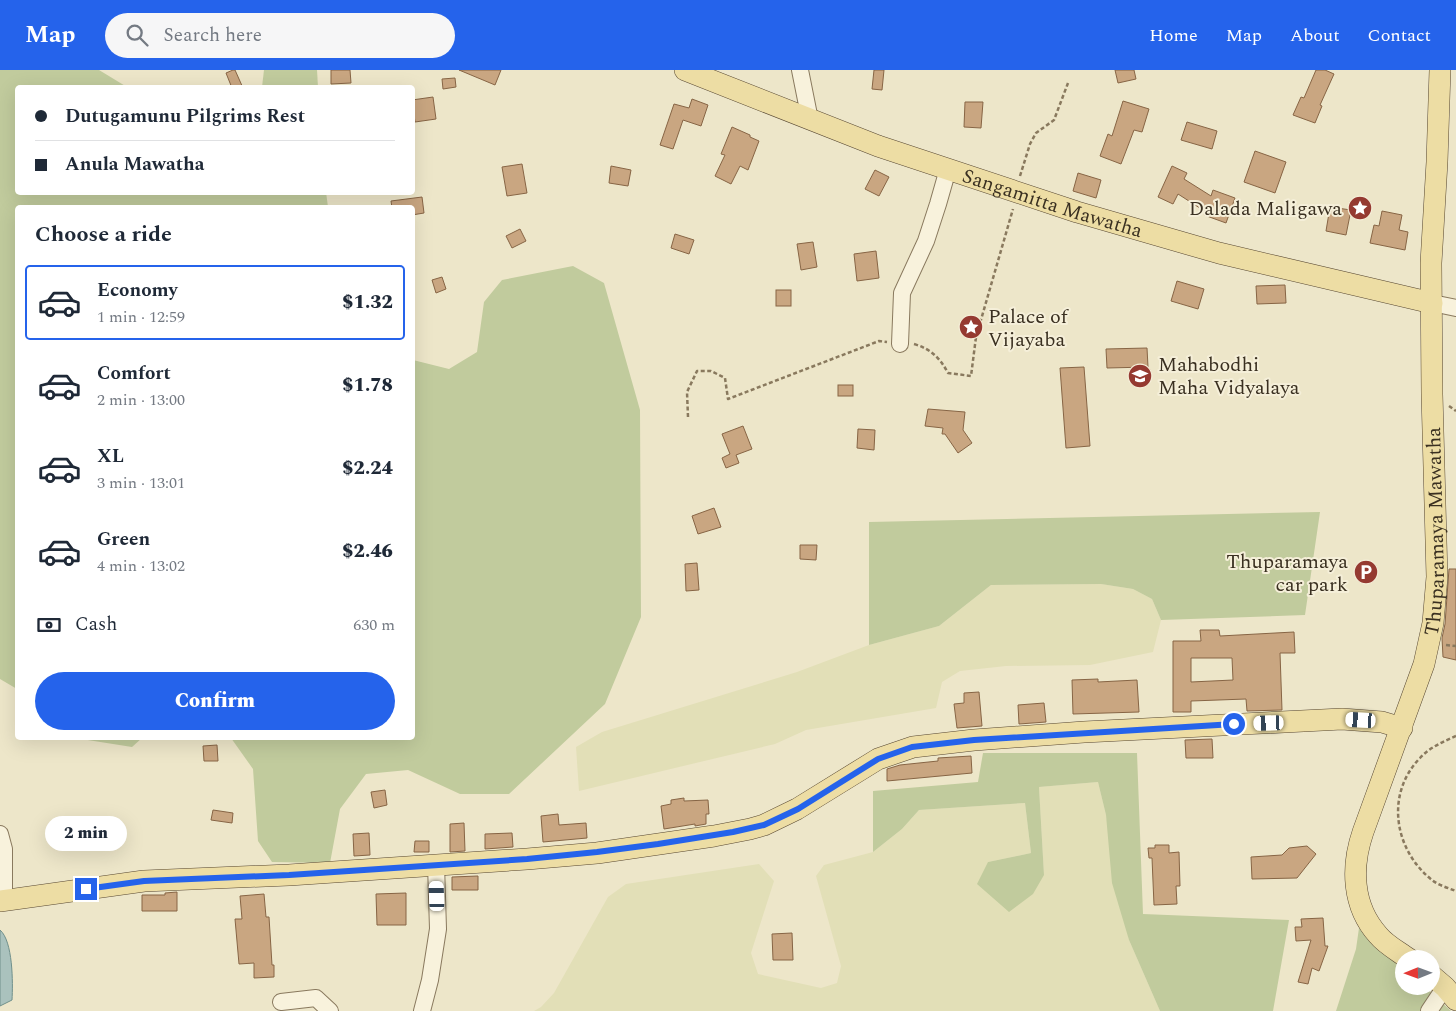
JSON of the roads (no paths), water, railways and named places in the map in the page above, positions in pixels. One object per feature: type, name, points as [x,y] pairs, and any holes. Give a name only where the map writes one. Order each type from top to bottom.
[{"type":"main road","name":"Sangamitta Mawatha","points":[[685,70],[810,120],[1077,212],[1219,253],[1432,303]]},
{"type":"main road","name":"Thuparamaya Mawatha","points":[[1396,950],[1388,945],[1372,927],[1360,906],[1355,880],[1356,854],[1424,664],[1436,601],[1438,549],[1434,457],[1431,263],[1438,162],[1440,70]]},
{"type":"main road","points":[[2,901],[144,881],[297,874],[527,859],[597,852],[750,829],[786,815],[884,756],[912,747],[926,745],[1084,732],[1342,719],[1382,722],[1402,728]]},
{"type":"street","points":[[800,70],[810,120]]},
{"type":"street","points":[[900,344],[902,293],[926,241],[948,169]]},
{"type":"street","points":[[1432,303],[1456,308]]},
{"type":"street","points":[[0,834],[4,849],[2,901]]},
{"type":"street","points":[[422,1011],[430,980],[438,929],[436,864]]},
{"type":"street","points":[[1429,1011],[1444,988]]},
{"type":"street","points":[[281,1002],[316,998],[330,1011]]},
{"type":"water","points":[[0,930],[8,943],[10,952],[12,1000],[0,1006]]},
{"type":"place","name":"Dalada Maligawa","points":[[1360,208]]},
{"type":"place","name":"Palace of Vijayaba","points":[[971,327]]},
{"type":"place","name":"Mahabodhi Maha Vidyalaya","points":[[1140,376]]},
{"type":"place","name":"Thuparamaya car park","points":[[1366,572]]}]
